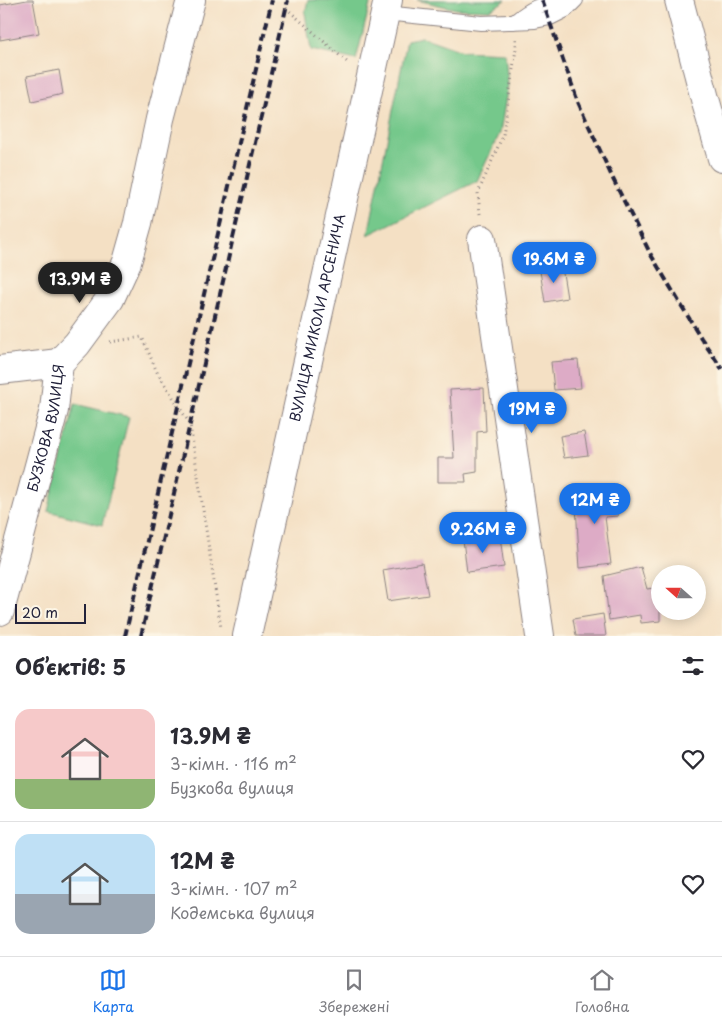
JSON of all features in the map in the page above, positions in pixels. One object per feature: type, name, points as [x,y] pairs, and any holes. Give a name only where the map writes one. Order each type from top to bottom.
[{"type":"street","points":[[0,370],[68,353],[110,299],[127,262],[138,223],[160,119],[191,0]]},
{"type":"street","points":[[679,0],[722,158]]},
{"type":"street","name":"ВУЛИЦЯ МИКОЛИ АРСЕНИЧА","points":[[247,636],[386,6]]},
{"type":"street","points":[[482,239],[540,636]]},
{"type":"street","name":"БУЗКОВА ВУЛИЦЯ","points":[[0,612],[68,353]]},
{"type":"lane","points":[[514,22],[538,5],[561,0]]},
{"type":"lane","points":[[386,6],[481,23],[535,22],[550,18],[566,10],[576,0]]},
{"type":"path","points":[[286,8],[350,65],[368,85]]},
{"type":"path","points":[[482,239],[478,193],[503,135],[516,50],[514,22]]},
{"type":"path","points":[[68,353],[109,342],[142,337],[156,372],[190,424],[222,636]]},
{"type":"green space","points":[[308,0],[371,0],[356,60],[311,50],[305,13]]},
{"type":"green space","points":[[417,0],[506,0],[490,10],[456,9]]},
{"type":"green space","points":[[422,37],[462,51],[505,53],[508,85],[500,133],[477,181],[368,235],[407,40]]},
{"type":"green space","points":[[75,404],[129,417],[102,525],[48,511]]},
{"type":"building","points":[[33,0],[39,33],[0,40],[0,5]]},
{"type":"building","points":[[59,70],[63,94],[32,101],[27,76]]},
{"type":"building","points":[[562,267],[567,298],[545,302],[540,271]]},
{"type":"building","points":[[578,360],[581,388],[554,390],[551,362]]},
{"type":"building","points":[[484,388],[486,431],[477,432],[477,472],[465,474],[466,482],[438,482],[438,458],[454,458],[450,390]]},
{"type":"building","points":[[584,432],[588,455],[564,458],[560,436]]},
{"type":"building","points":[[616,488],[618,516],[605,517],[611,564],[580,568],[575,491]]},
{"type":"building","points":[[500,536],[504,567],[467,572],[463,540]]},
{"type":"building","points":[[422,563],[428,595],[388,601],[383,570]]},
{"type":"building","points":[[641,567],[647,589],[651,588],[651,620],[660,621],[641,623],[640,615],[609,620],[604,576]]},
{"type":"building","points":[[603,614],[606,636],[576,636],[573,619]]},
{"type":"railway","points":[[125,636],[272,0]]},
{"type":"railway","points":[[141,636],[288,0]]},
{"type":"railway","points":[[542,0],[578,102],[613,179],[651,255],[722,369]]}]
